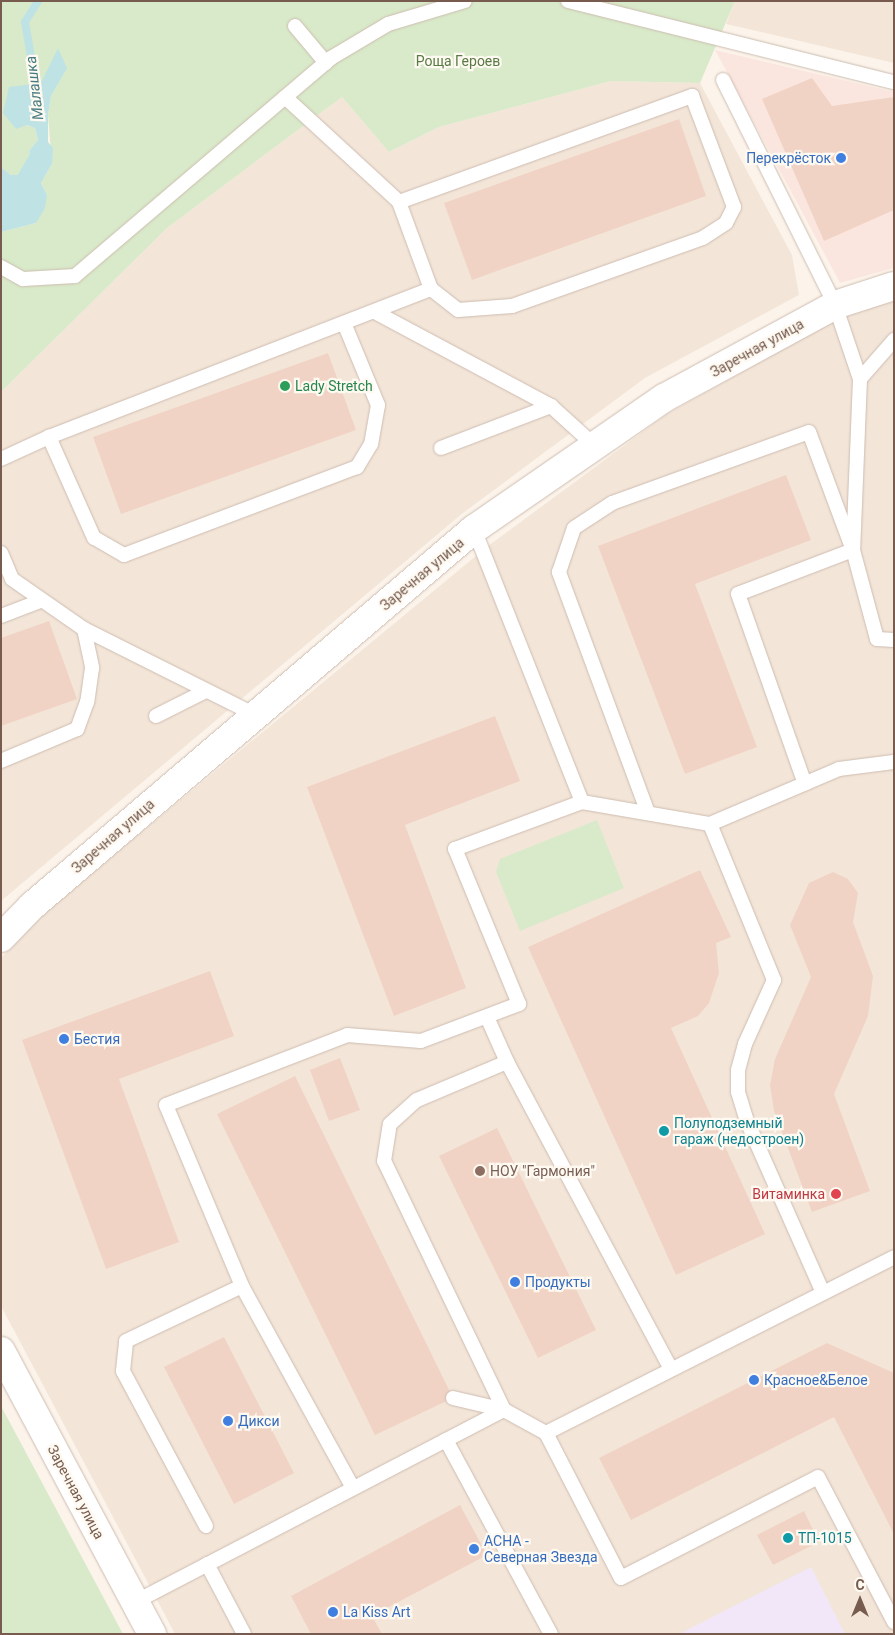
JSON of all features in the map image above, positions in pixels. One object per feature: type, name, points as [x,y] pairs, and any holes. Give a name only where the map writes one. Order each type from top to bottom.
[{"type":"street","name":"Заречная улица","points":[[1,938],[32,906],[474,529],[664,398],[835,305],[894,286]]},
{"type":"street","name":"Заречная улица","points":[[1,1350],[152,1634]]},
{"type":"lane","points":[[1,266],[23,279],[75,276],[326,63],[388,24],[465,1]]},
{"type":"lane","points":[[568,1],[894,82]]},
{"type":"lane","points":[[296,26],[326,63]]},
{"type":"lane","points":[[723,80],[835,305],[860,380],[853,550]]},
{"type":"lane","points":[[285,97],[399,202],[431,289],[458,310],[512,306],[703,238],[726,223],[734,207],[692,96],[399,202]]},
{"type":"lane","points":[[1,459],[49,437],[431,289]]},
{"type":"lane","points":[[375,312],[551,406],[594,445]]},
{"type":"lane","points":[[49,437],[94,538],[124,555],[357,467],[371,444],[378,404],[344,323]]},
{"type":"lane","points":[[860,380],[894,340]]},
{"type":"lane","points":[[441,448],[551,406]]},
{"type":"lane","points":[[648,813],[559,572],[574,528],[612,503],[809,432],[853,550],[878,640],[894,640]]},
{"type":"lane","points":[[474,529],[582,802]]},
{"type":"lane","points":[[805,784],[738,594],[853,550]]},
{"type":"lane","points":[[1,553],[12,579],[40,601],[84,629],[204,692],[256,715]]},
{"type":"lane","points":[[1,616],[40,601]]},
{"type":"lane","points":[[1,761],[76,729],[87,702],[92,668],[84,629]]},
{"type":"lane","points":[[156,716],[204,692]]},
{"type":"lane","points":[[353,1488],[242,1286],[166,1105],[347,1035],[421,1041],[518,1004],[455,849],[582,802],[710,824],[839,769],[894,762]]},
{"type":"lane","points":[[710,824],[774,980],[746,1044],[738,1070],[738,1092],[761,1156],[823,1293]]},
{"type":"lane","points":[[487,1017],[507,1062],[671,1370]]},
{"type":"lane","points":[[504,1410],[384,1161],[390,1124],[417,1100],[507,1062]]},
{"type":"lane","points":[[546,1434],[894,1257]]},
{"type":"lane","points":[[206,1526],[123,1371],[126,1341],[242,1286]]},
{"type":"lane","points":[[452,1398],[504,1410],[546,1434],[621,1578],[818,1477],[894,1622]]},
{"type":"lane","points":[[135,1602],[504,1410]]},
{"type":"lane","points":[[446,1440],[551,1634]]},
{"type":"lane","points":[[207,1564],[244,1634]]},
{"type":"shaded area","points":[[735,1],[894,1],[894,63],[726,24]]},
{"type":"shaded area","points":[[715,50],[894,92],[894,268],[840,283]]},
{"type":"shaded area","points":[[611,81],[700,83],[792,255],[799,295],[645,378],[463,513],[1,901],[1,392],[167,228],[342,97],[389,152],[439,127]]},
{"type":"shaded area","points":[[894,299],[894,1634],[175,1634],[1,1306],[1,958],[46,911],[488,546],[667,414],[844,315]]},
{"type":"shaded area","points":[[811,1567],[845,1634],[679,1634]]},
{"type":"green space","name":"Роща Героев","points":[[1,1],[735,1],[700,83],[611,81],[439,127],[389,152],[342,97],[167,228],[1,392],[1,232],[36,223],[47,195],[41,183],[52,164],[48,115],[51,96],[66,68],[58,49],[27,125],[35,128],[38,140],[29,151],[32,165],[25,175],[11,175],[1,167]]},
{"type":"green space","points":[[597,820],[624,888],[520,931],[496,872],[500,859]]},
{"type":"green space","points":[[1,1406],[123,1634],[1,1634]]},
{"type":"water","points":[[58,48],[67,68],[51,96],[48,115],[48,142],[53,148],[52,164],[41,183],[47,195],[45,208],[36,223],[1,232],[1,167],[11,175],[25,175],[32,165],[29,151],[38,140],[35,128],[27,125],[16,129],[3,113],[9,87],[41,83]]},
{"type":"building","name":"Перекрёсток","points":[[812,78],[832,106],[894,97],[894,210],[824,241],[762,99]]},
{"type":"building","points":[[679,119],[706,196],[472,280],[444,203]]},
{"type":"building","points":[[328,353],[356,430],[121,514],[93,437]]},
{"type":"building","points":[[786,475],[811,540],[695,584],[757,747],[685,774],[598,546]]},
{"type":"building","points":[[49,621],[77,699],[1,726],[1,638]]},
{"type":"building","points":[[495,716],[520,781],[405,825],[466,988],[394,1016],[307,787]]},
{"type":"building","name":"Полуподземный гараж (недостроен)","points":[[700,870],[731,937],[716,943],[719,973],[709,1003],[698,1016],[671,1028],[765,1234],[676,1275],[528,947]]},
{"type":"building","points":[[833,872],[848,879],[858,893],[853,922],[873,976],[868,1016],[834,1094],[870,1191],[812,1212],[774,1111],[770,1085],[775,1059],[811,977],[790,925],[809,883]]},
{"type":"building","points":[[210,971],[234,1036],[119,1079],[179,1242],[106,1269],[22,1040]]},
{"type":"building","points":[[340,1058],[360,1110],[329,1121],[310,1070]]},
{"type":"building","points":[[295,1076],[453,1398],[375,1435],[217,1114]]},
{"type":"building","points":[[497,1128],[596,1330],[538,1358],[439,1156]]},
{"type":"building","points":[[224,1337],[294,1473],[234,1504],[164,1367]]},
{"type":"building","points":[[827,1343],[894,1373],[894,1534],[834,1417],[631,1520],[599,1458]]},
{"type":"building","points":[[460,1505],[487,1555],[372,1616],[382,1634],[311,1634],[291,1596]]},
{"type":"building","name":"ТП-1015","points":[[804,1511],[819,1542],[773,1565],[757,1535]]},
{"type":"waterway","name":"Малашка","points":[[37,92],[25,22],[38,1]]},
{"type":"waterway","name":"Малашка","points":[[19,181],[35,153]]},
{"type":"place","name":"Перекрёсток","points":[[841,158]]},
{"type":"place","name":"Lady Stretch","points":[[285,386]]},
{"type":"place","name":"Бестия","points":[[64,1039]]},
{"type":"place","name":"Полуподземный гараж (недостроен)","points":[[664,1131]]},
{"type":"place","name":"НОУ \"Гармония\"","points":[[480,1171]]},
{"type":"place","name":"Витаминка","points":[[836,1194]]},
{"type":"place","name":"Продукты","points":[[515,1282]]},
{"type":"place","name":"Красное&Белое","points":[[754,1380]]},
{"type":"place","name":"Дикси","points":[[228,1421]]},
{"type":"place","name":"ТП-1015","points":[[788,1538]]},
{"type":"place","name":"АСНА - Северная Звезда","points":[[474,1549]]},
{"type":"place","name":"La Kiss Art","points":[[333,1612]]}]
